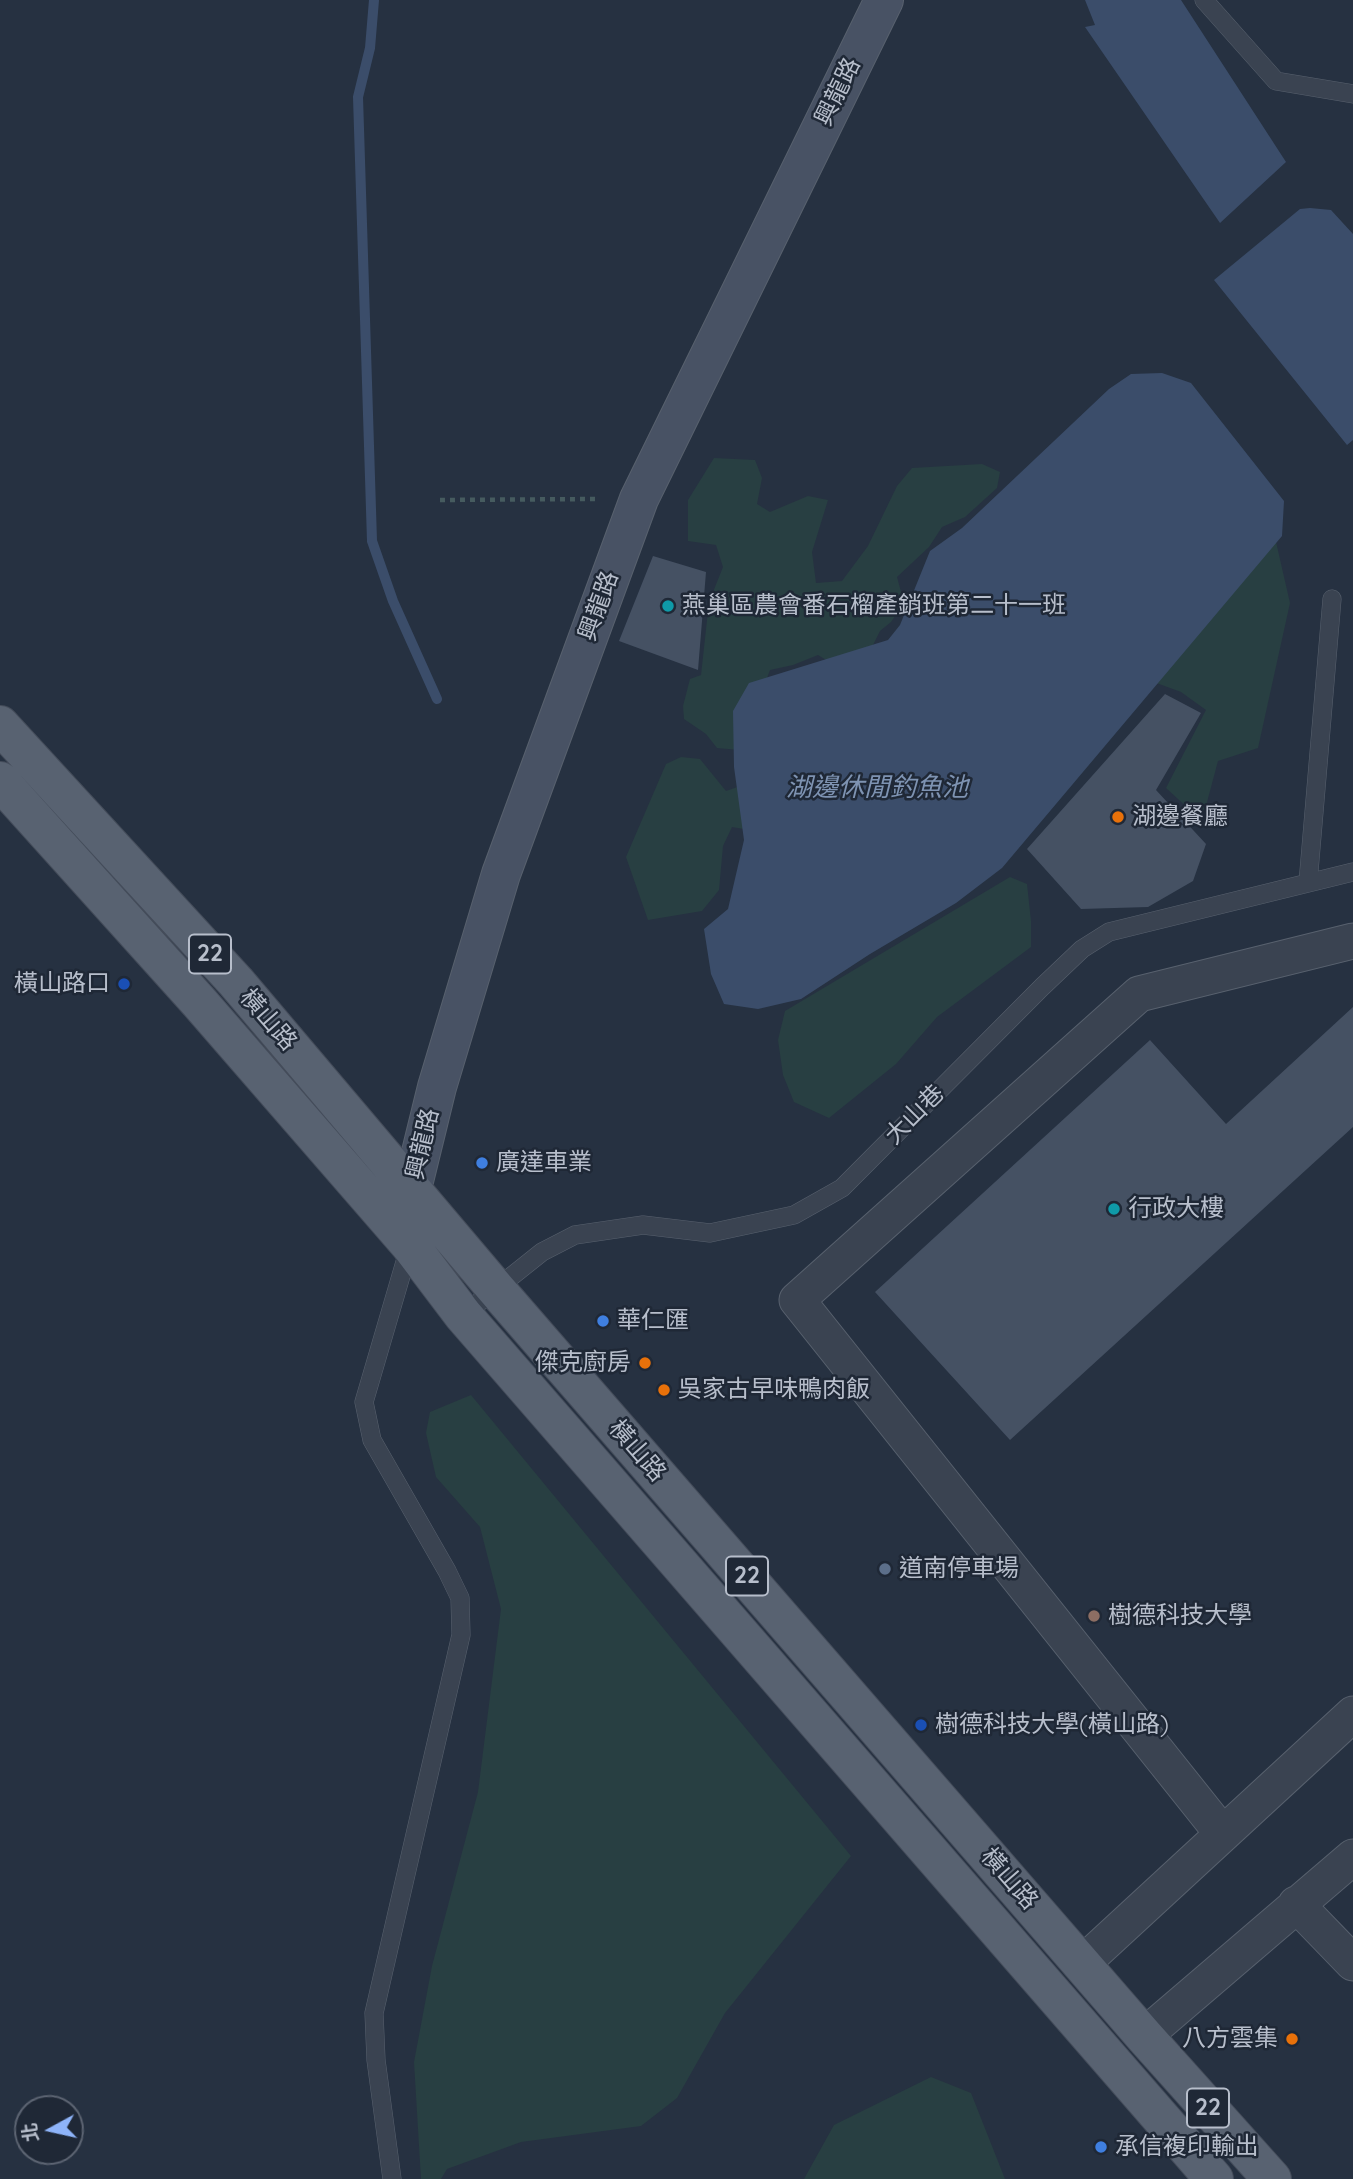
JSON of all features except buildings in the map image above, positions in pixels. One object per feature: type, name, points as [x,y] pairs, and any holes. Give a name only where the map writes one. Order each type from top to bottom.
[{"type":"main road","name":"橫山路","points":[[0,725],[236,982],[495,1288],[1129,2050],[1214,2179]]},
{"type":"main road","name":"橫山路","points":[[0,781],[199,1002],[410,1245],[463,1315],[1066,1976]]},
{"type":"main road","name":"橫山路","points":[[1129,2050],[1272,2179]]},
{"type":"street","name":"興龍路","points":[[410,1245],[412,1189],[437,1087],[501,874],[639,499],[884,0]]},
{"type":"street","points":[[1222,1833],[797,1300],[1139,994],[1353,941]]},
{"type":"street","points":[[1066,1976],[1353,1714]]},
{"type":"street","points":[[1129,2050],[1353,1857]]},
{"type":"street","points":[[1296,1904],[1353,1963]]},
{"type":"lane","points":[[1204,0],[1276,81],[1353,94]]},
{"type":"lane","points":[[1308,883],[1332,599]]},
{"type":"lane","name":"大山巷","points":[[463,1315],[542,1252],[575,1235],[643,1225],[709,1233],[794,1215],[842,1188],[1082,949],[1109,932],[1353,872]]},
{"type":"lane","points":[[392,2179],[376,2060],[374,2013],[461,1635],[460,1598],[372,1440],[364,1402],[410,1245]]},
{"type":"path","points":[[440,499],[639,499]]},
{"type":"green space","points":[[714,458],[755,460],[762,478],[757,504],[770,512],[808,496],[828,500],[812,552],[816,583],[842,581],[868,546],[897,486],[912,468],[982,464],[1000,472],[997,488],[965,517],[942,527],[929,547],[897,577],[904,603],[891,622],[880,631],[865,661],[836,666],[818,655],[770,670],[740,750],[717,748],[706,734],[684,719],[683,706],[690,679],[701,675],[709,602],[723,567],[716,545],[688,541],[688,500]]},
{"type":"green space","points":[[1271,520],[1290,603],[1258,748],[1218,761],[1202,821],[1166,788],[1206,710],[1181,692],[1151,681]]},
{"type":"green space","points":[[681,757],[700,759],[726,791],[749,783],[761,832],[732,827],[723,846],[719,890],[702,911],[648,920],[626,857],[666,764]]},
{"type":"green space","points":[[1010,877],[1027,884],[1031,947],[937,1017],[896,1064],[829,1118],[794,1102],[783,1075],[778,1040],[785,1011]]},
{"type":"green space","points":[[471,1395],[851,1856],[725,2013],[677,2098],[641,2126],[521,2142],[447,2169],[441,2179],[421,2179],[414,2062],[432,1966],[478,1792],[501,1609],[480,1527],[436,1477],[426,1433],[430,1412]]},
{"type":"green space","points":[[931,2077],[971,2093],[1005,2179],[804,2179],[834,2125]]},
{"type":"water","points":[[1085,0],[1181,0],[1286,162],[1220,223],[1085,27],[1095,25]]},
{"type":"water","points":[[1300,209],[1331,210],[1353,234],[1353,440],[1347,445],[1214,280]]},
{"type":"water","name":"湖邊休閒釣魚池","points":[[1162,373],[1191,383],[1284,501],[1282,536],[1002,868],[956,903],[801,999],[758,1009],[724,1004],[711,974],[704,929],[728,909],[744,840],[734,767],[733,711],[749,683],[888,640],[900,625],[930,551],[962,528],[1109,389],[1131,374]]},
{"type":"waterway","points":[[374,0],[370,48],[358,97],[372,541],[393,601],[437,699]]},
{"type":"place","name":"燕巢區農會番石榴產銷班第二十一班","points":[[668,606]]},
{"type":"place","name":"湖邊餐廳","points":[[1118,817]]},
{"type":"place","name":"橫山路口","points":[[124,984]]},
{"type":"place","name":"廣達車業","points":[[482,1163]]},
{"type":"place","name":"行政大樓","points":[[1114,1209]]},
{"type":"place","name":"華仁匯","points":[[603,1321]]},
{"type":"place","name":"傑克廚房","points":[[645,1363]]},
{"type":"place","name":"吳家古早味鴨肉飯","points":[[664,1390]]},
{"type":"place","name":"道南停車場","points":[[885,1569]]},
{"type":"place","name":"樹德科技大學","points":[[1094,1616]]},
{"type":"place","name":"樹德科技大學(橫山路)","points":[[921,1725]]},
{"type":"place","name":"八方雲集","points":[[1292,2039]]},
{"type":"place","name":"承信複印輸出","points":[[1101,2147]]}]
